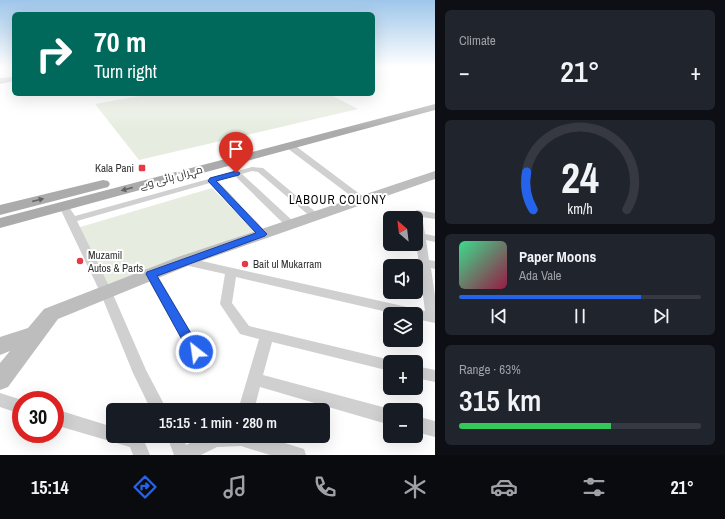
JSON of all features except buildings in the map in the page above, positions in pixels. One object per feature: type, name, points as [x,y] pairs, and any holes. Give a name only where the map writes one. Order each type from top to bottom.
[{"type":"main road","name":"مہران ہائی وے","points":[[0,210],[435,100]]},
{"type":"main road","name":"مہران ہائی وے","points":[[0,223],[435,107]]},
{"type":"street","points":[[290,146],[362,200]]},
{"type":"street","points":[[71,219],[252,169],[260,170],[315,216]]},
{"type":"street","points":[[236,173],[291,224]]},
{"type":"street","points":[[0,380],[51,314],[184,261],[435,175]]},
{"type":"street","points":[[212,180],[262,234]]},
{"type":"street","points":[[64,206],[106,292],[140,373],[155,403]]},
{"type":"street","points":[[423,214],[435,216]]},
{"type":"street","points":[[423,237],[435,239]]},
{"type":"street","points":[[184,261],[433,317],[429,264],[423,245]]},
{"type":"street","points":[[231,272],[226,304],[245,330],[383,364]]},
{"type":"street","points":[[151,274],[203,365]]},
{"type":"street","points":[[0,346],[36,334]]},
{"type":"street","points":[[248,403],[267,335]]},
{"type":"street","points":[[423,373],[435,376]]},
{"type":"street","points":[[254,379],[383,415]]},
{"type":"street","points":[[0,400],[12,404]]},
{"type":"street","points":[[64,420],[106,433]]},
{"type":"street","points":[[423,426],[435,429]]},
{"type":"street","points":[[136,443],[142,455]]},
{"type":"street","points":[[178,443],[183,455],[208,443]]},
{"type":"street","points":[[258,443],[298,455]]},
{"type":"shaded area","points":[[140,96],[333,96],[358,109],[139,160],[95,104]]},
{"type":"shaded area","points":[[212,188],[255,231],[105,285],[77,228]]},
{"type":"place","name":"Kala Pani","points":[[142,168]]},
{"type":"place","name":"Muzamil Autos & Parts","points":[[80,261]]},
{"type":"place","name":"Bait ul Mukarram","points":[[245,264]]},
{"type":"district","name":"LABOUR COLONY","points":[[338,200]]},
{"type":"route","points":[[196,352],[151,274],[262,234],[212,181],[213,179],[236,173]]}]
